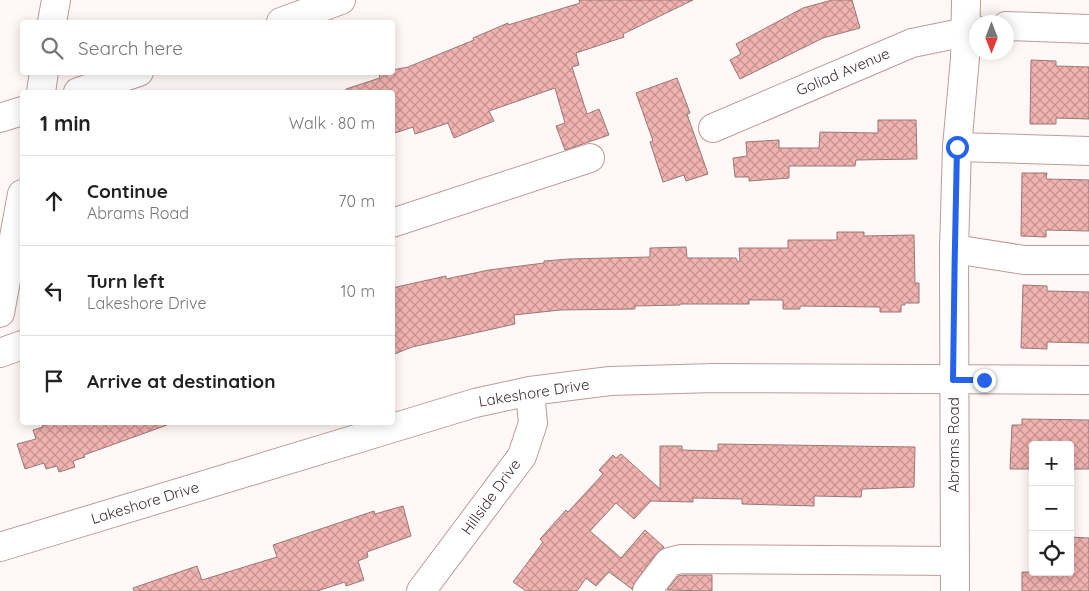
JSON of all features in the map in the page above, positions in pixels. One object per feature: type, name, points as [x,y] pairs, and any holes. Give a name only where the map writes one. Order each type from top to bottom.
[{"type":"street","points":[[52,20],[56,0]]},
{"type":"street","points":[[286,20],[341,0]]},
{"type":"street","name":"Abrams Road","points":[[966,0],[969,18]]},
{"type":"street","points":[[1014,26],[1089,29]]},
{"type":"street","name":"Goliad Avenue","points":[[713,128],[912,43],[969,30]]},
{"type":"street","name":"Abrams Road","points":[[955,591],[954,249],[957,147],[969,47]]},
{"type":"street","points":[[41,90],[44,75]]},
{"type":"street","points":[[84,90],[130,75]]},
{"type":"street","points":[[0,118],[20,112]]},
{"type":"street","points":[[957,147],[1089,151]]},
{"type":"street","points":[[395,222],[590,158]]},
{"type":"street","points":[[0,313],[20,205]]},
{"type":"street","points":[[954,249],[1024,260],[1089,260]]},
{"type":"street","points":[[0,353],[20,347]]},
{"type":"street","name":"Lakeshore Drive","points":[[0,547],[475,402],[530,391],[610,381],[704,378],[1089,380]]},
{"type":"street","name":"Hillside Drive","points":[[421,591],[522,456],[533,423],[530,391]]},
{"type":"street","points":[[647,591],[669,562],[681,559],[955,562]]},
{"type":"building","points":[[579,0],[693,0],[623,34],[624,37],[576,53],[579,65],[572,67],[587,114],[599,109],[609,135],[565,150],[556,126],[565,123],[555,88],[489,111],[494,121],[454,138],[448,123],[415,134],[413,127],[395,133],[395,90],[346,90],[380,78],[379,75],[395,75],[395,69],[408,67],[474,40],[473,38],[508,23],[508,25],[580,3]]},
{"type":"building","points":[[832,0],[852,0],[860,28],[823,38],[740,79],[730,60],[741,54],[736,44],[803,8]]},
{"type":"building","points":[[1031,60],[1056,61],[1056,66],[1089,67],[1089,119],[1056,118],[1056,124],[1030,124]]},
{"type":"building","points":[[677,78],[690,113],[687,114],[708,174],[686,181],[684,175],[663,182],[650,142],[653,141],[636,93]]},
{"type":"building","points":[[878,120],[916,120],[917,159],[856,160],[855,166],[789,166],[789,178],[749,181],[749,177],[735,177],[733,158],[747,156],[746,142],[779,140],[779,148],[819,148],[820,132],[878,133]]},
{"type":"building","points":[[1022,173],[1047,173],[1046,179],[1089,180],[1089,231],[1046,230],[1046,237],[1021,236]]},
{"type":"building","points":[[837,232],[864,232],[864,236],[914,235],[915,283],[919,283],[919,303],[905,303],[905,305],[901,305],[901,312],[880,312],[880,307],[800,306],[800,309],[783,309],[783,300],[749,300],[749,304],[680,304],[635,306],[635,309],[560,310],[514,315],[515,324],[412,347],[395,354],[395,287],[446,276],[446,279],[489,270],[544,263],[544,261],[650,257],[650,248],[686,247],[687,258],[736,258],[738,262],[740,261],[739,248],[788,248],[788,240],[837,240]]},
{"type":"building","points":[[1023,285],[1047,286],[1047,291],[1089,292],[1089,343],[1047,342],[1047,349],[1021,348]]},
{"type":"building","points":[[1022,419],[1089,420],[1089,469],[1074,469],[1074,441],[1029,441],[1029,469],[1010,469],[1012,425],[1022,425]]},
{"type":"building","points":[[42,425],[167,425],[84,455],[85,457],[73,461],[75,467],[59,472],[57,466],[46,469],[44,463],[25,469],[17,444],[36,439],[33,430],[43,427]]},
{"type":"building","points":[[718,444],[915,447],[914,487],[862,489],[861,497],[814,496],[814,506],[742,504],[742,499],[693,498],[693,502],[651,501],[634,519],[616,503],[590,531],[621,558],[645,530],[664,547],[657,553],[635,582],[632,589],[609,572],[596,586],[586,578],[577,591],[526,591],[513,582],[543,542],[540,539],[566,510],[568,512],[603,474],[599,470],[613,455],[616,458],[621,454],[660,489],[660,446],[682,446],[682,450],[718,451]]},
{"type":"building","points":[[403,506],[411,536],[367,552],[368,557],[358,561],[364,580],[346,586],[345,582],[317,591],[134,591],[133,588],[197,566],[202,580],[277,557],[273,545],[374,511],[375,514]]},
{"type":"building","points":[[1074,537],[1089,538],[1089,591],[1022,591],[1022,572],[1029,572],[1029,576],[1074,576]]},
{"type":"building","points":[[712,575],[712,591],[667,590],[678,576]]},
{"type":"route","points":[[957,147],[953,380],[984,380]]}]
